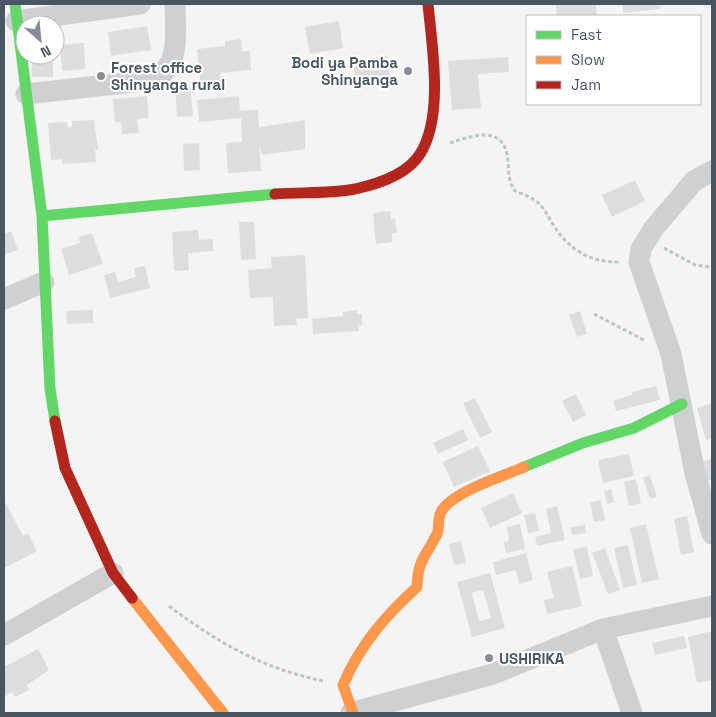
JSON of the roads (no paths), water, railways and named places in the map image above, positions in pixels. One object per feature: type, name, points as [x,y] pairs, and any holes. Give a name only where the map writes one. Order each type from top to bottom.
[{"type":"street","points":[[140,4],[15,13],[42,216],[50,389],[56,429],[65,468],[113,573],[223,713]]},
{"type":"street","points":[[26,94],[152,80],[161,76],[168,69],[173,58],[175,4]]},
{"type":"street","points":[[42,216],[230,197],[354,189],[389,179],[411,164],[420,154],[428,137],[433,113],[433,59],[428,4]]},
{"type":"street","points":[[712,171],[694,181],[654,228],[640,255],[671,354],[695,473],[712,534]]},
{"type":"street","points":[[4,299],[44,282]]},
{"type":"street","points":[[682,404],[634,428],[583,443],[448,502],[440,513],[438,532],[418,566],[417,587],[371,632],[352,661],[343,686],[352,713],[493,674],[603,629],[712,606]]},
{"type":"street","points":[[4,635],[113,573]]},
{"type":"street","points":[[603,629],[632,713]]},
{"type":"place","name":"Bodi ya Pamba Shinyanga","points":[[408,71]]},
{"type":"place","name":"Forest office Shinyanga rural","points":[[101,76]]},
{"type":"place","name":"USHIRIKA","points":[[489,658]]}]
